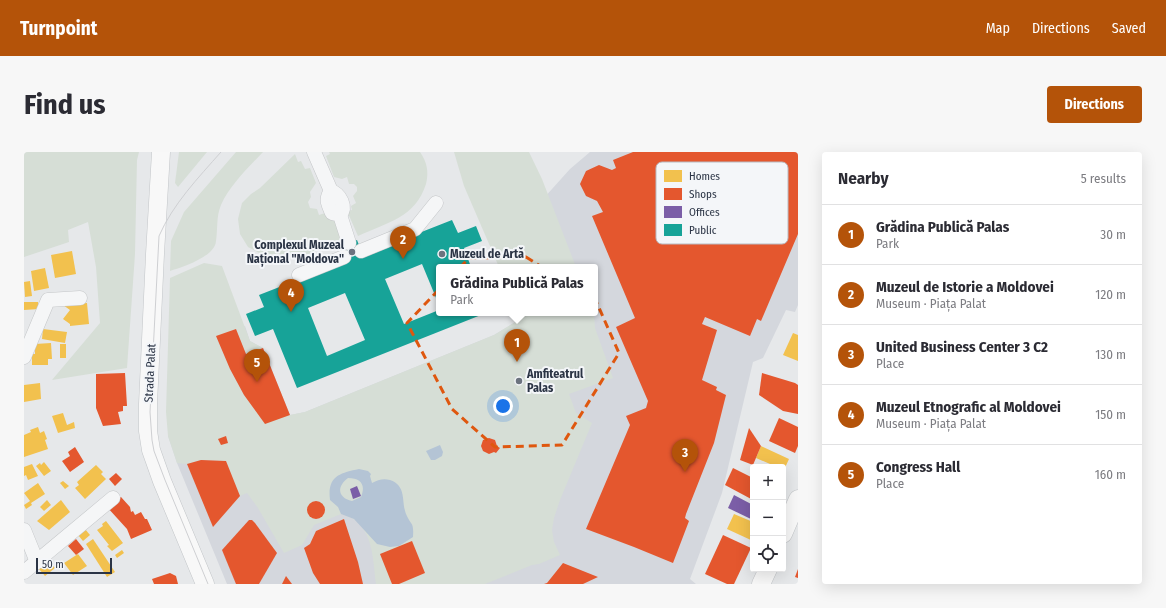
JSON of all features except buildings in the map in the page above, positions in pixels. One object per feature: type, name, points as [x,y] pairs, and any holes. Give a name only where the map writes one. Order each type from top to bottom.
[{"type":"main road","name":"Strada Palat","points":[[161,152],[148,404],[148,431],[151,450],[162,481],[205,584]]},
{"type":"main road","points":[[786,527],[798,499]]},
{"type":"main road","points":[[761,584],[767,572]]},
{"type":"street","points":[[314,152],[331,192],[327,200],[332,213],[340,215],[355,247],[415,229],[436,203]]},
{"type":"street","points":[[299,275],[344,258]]},
{"type":"street","points":[[24,357],[48,300],[80,298]]},
{"type":"street","points":[[24,572],[113,498]]},
{"type":"street","points":[[24,530],[37,562]]},
{"type":"highlighted area","points":[[526,257],[596,301],[619,353],[562,445],[495,447],[452,409],[407,323],[469,258]]},
{"type":"shaded area","points":[[24,152],[139,152],[137,160],[135,254],[127,368],[52,380],[100,323],[96,267],[88,222],[68,230],[69,242],[24,257]]},
{"type":"shaded area","points":[[179,152],[207,152],[178,187],[175,183]]},
{"type":"shaded area","points":[[236,152],[263,152],[240,177],[229,191],[221,205],[218,214],[216,241],[214,247],[210,252],[197,260],[170,271],[171,241],[184,212]]},
{"type":"shaded area","points":[[329,152],[420,152],[427,167],[426,184],[421,195],[408,212],[399,218],[358,236],[347,211],[352,210],[351,206],[356,203],[353,196],[357,191],[357,187],[354,184],[349,184],[347,177],[342,179],[334,177],[326,156],[330,154]]},
{"type":"shaded area","points":[[454,152],[529,152],[542,179],[575,264],[498,264],[464,186]]},
{"type":"shaded area","points":[[590,152],[798,152],[798,305],[795,312],[786,310],[763,358],[753,362],[722,493],[690,579],[696,584],[227,584],[177,463],[168,436],[225,415],[216,336],[245,326],[250,341],[263,348],[290,415],[305,412],[494,335],[520,319],[520,316],[598,316],[598,264],[527,264],[534,209],[570,169]]},
{"type":"shaded area","points":[[295,154],[298,162],[301,161],[305,169],[310,168],[316,183],[310,192],[311,197],[308,202],[310,208],[317,209],[319,215],[325,213],[332,215],[344,241],[297,258],[280,259],[263,255],[248,247],[240,234],[238,219],[242,203],[260,188]]},
{"type":"shaded area","points":[[204,263],[222,266],[250,341],[263,348],[246,354],[236,329],[216,337],[230,369],[244,395],[290,415],[305,412],[494,335],[520,319],[519,316],[594,316],[595,328],[613,378],[569,394],[576,413],[592,423],[554,518],[552,530],[554,542],[560,555],[485,584],[376,584],[372,550],[366,533],[355,520],[341,514],[314,525],[302,545],[284,553],[258,508],[247,493],[240,496],[226,461],[201,460],[187,464],[177,463],[168,436],[166,412],[170,278]]},
{"type":"water","points":[[440,445],[443,452],[442,456],[435,460],[431,460],[426,451]]},
{"type":"water","points":[[359,469],[368,471],[371,474],[370,476],[372,483],[387,479],[399,486],[406,514],[413,526],[413,537],[399,546],[390,547],[377,544],[354,519],[341,514],[338,507],[330,500],[330,492],[333,481],[341,474]],"holes":[[[348,478],[359,481],[363,486],[361,497],[352,501],[347,500],[341,495],[340,492],[340,488],[344,481]]]},
{"type":"tram line","points":[[208,584],[154,451],[150,412],[159,236],[171,213],[179,202],[221,152]]},
{"type":"place","name":"Complexul Muzeal Național \"Moldova\"","points":[[352,252]]},
{"type":"place","name":"Muzeul de Artă","points":[[442,254]]},
{"type":"place","name":"Muzeul de Istorie a Moldovei","points":[[403,259]]},
{"type":"place","name":"Muzeul Etnografic al Moldovei","points":[[291,312]]},
{"type":"place","name":"Grădina Publică Palas","points":[[517,362]]},
{"type":"place","name":"Amfiteatrul Palas","points":[[519,381]]},
{"type":"place","name":"Congress Hall","points":[[257,382]]},
{"type":"place","name":"United Business Center 3 C2","points":[[685,472]]}]
